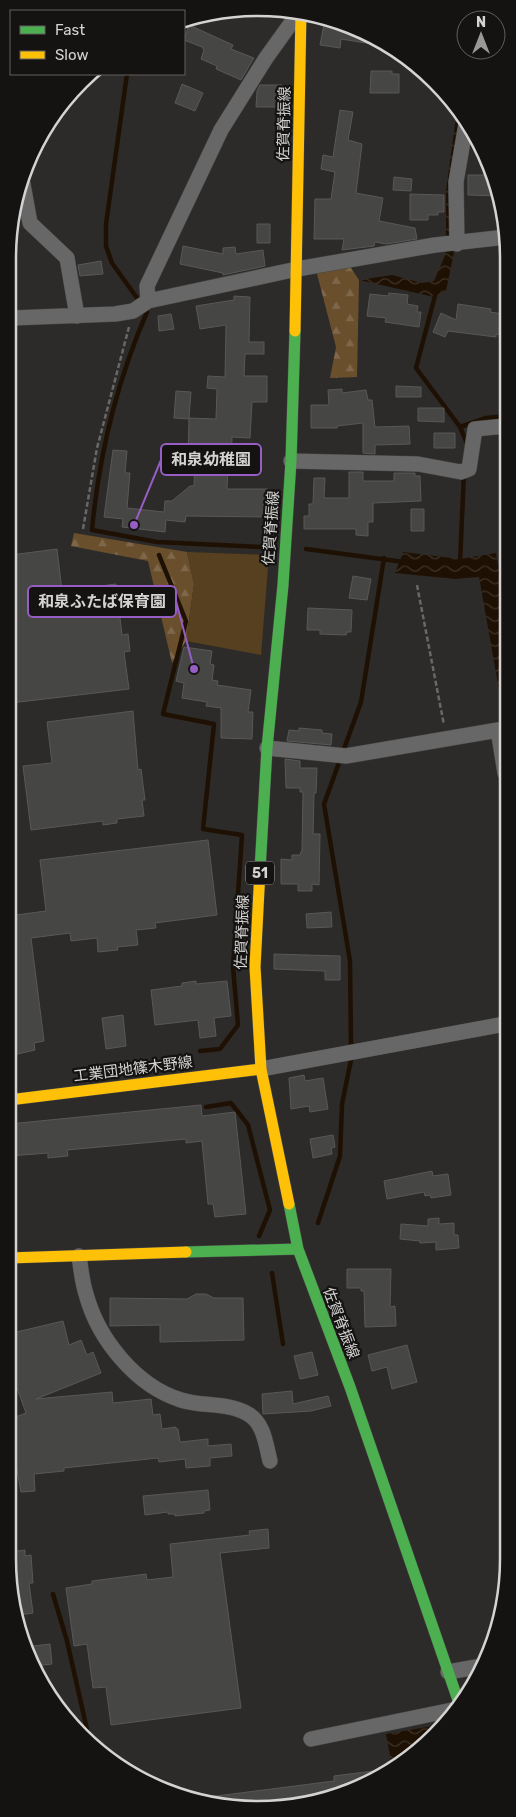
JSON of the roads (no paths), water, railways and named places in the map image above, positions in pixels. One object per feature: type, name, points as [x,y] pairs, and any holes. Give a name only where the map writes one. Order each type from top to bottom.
[{"type":"main road","name":"佐賀脊振線","points":[[300,20],[297,269],[291,461],[283,585],[266,748],[255,967],[261,1068],[298,1249],[353,1397],[457,1696]]},
{"type":"main road","name":"工業団地篠木野線","points":[[16,1099],[261,1068]]},
{"type":"main road","points":[[16,1258],[298,1249]]},
{"type":"street","points":[[148,301],[147,286],[221,130],[266,58],[295,19]]},
{"type":"street","points":[[457,244],[456,182],[464,133]]},
{"type":"street","points":[[25,193],[30,224],[66,258],[78,316]]},
{"type":"street","points":[[16,318],[78,316],[133,311],[148,301],[297,269],[435,245],[499,238]]},
{"type":"street","points":[[291,461],[418,464],[465,471],[475,429],[500,427]]},
{"type":"street","points":[[266,748],[342,756],[498,730],[500,742]]},
{"type":"street","points":[[261,1068],[500,1025]]},
{"type":"street","points":[[79,1256],[86,1294],[108,1343],[141,1379],[182,1400],[224,1406],[249,1414],[262,1430],[270,1461]]},
{"type":"street","points":[[448,1672],[474,1667]]},
{"type":"street","points":[[311,1739],[446,1711]]},
{"type":"water","points":[[456,119],[460,126],[453,188],[454,252],[446,291],[434,297],[359,280],[392,275],[422,283],[434,281],[446,253],[446,191]]},
{"type":"water","points":[[403,552],[460,559],[496,553],[500,576],[500,696],[479,577],[455,579],[395,573]]},
{"type":"water","points":[[433,1726],[405,1751],[391,1761],[386,1734]]},
{"type":"waterway","points":[[127,75],[106,224],[106,246],[112,263],[147,312],[136,338],[111,419],[99,474],[92,530],[157,542],[261,547]]},
{"type":"waterway","points":[[436,292],[416,368],[460,427],[467,443]]},
{"type":"waterway","points":[[460,427],[486,418],[500,417]]},
{"type":"waterway","points":[[460,563],[464,473]]},
{"type":"waterway","points":[[306,549],[404,562]]},
{"type":"waterway","points":[[159,555],[186,621],[163,714],[214,724],[203,829],[242,835],[233,967],[238,1025],[220,1049],[200,1051]]},
{"type":"waterway","points":[[351,1044],[350,961],[324,804],[361,702],[384,558]]},
{"type":"waterway","points":[[318,1223],[340,1156],[342,1104],[351,1060]]},
{"type":"waterway","points":[[206,1107],[231,1103],[248,1125],[270,1210],[259,1236]]},
{"type":"waterway","points":[[272,1273],[283,1344]]},
{"type":"waterway","points":[[53,1594],[67,1641],[87,1730]]},
{"type":"place","name":"和泉幼稚園","points":[[134,525]]},
{"type":"place","name":"和泉ふたば保育園","points":[[194,669]]}]
